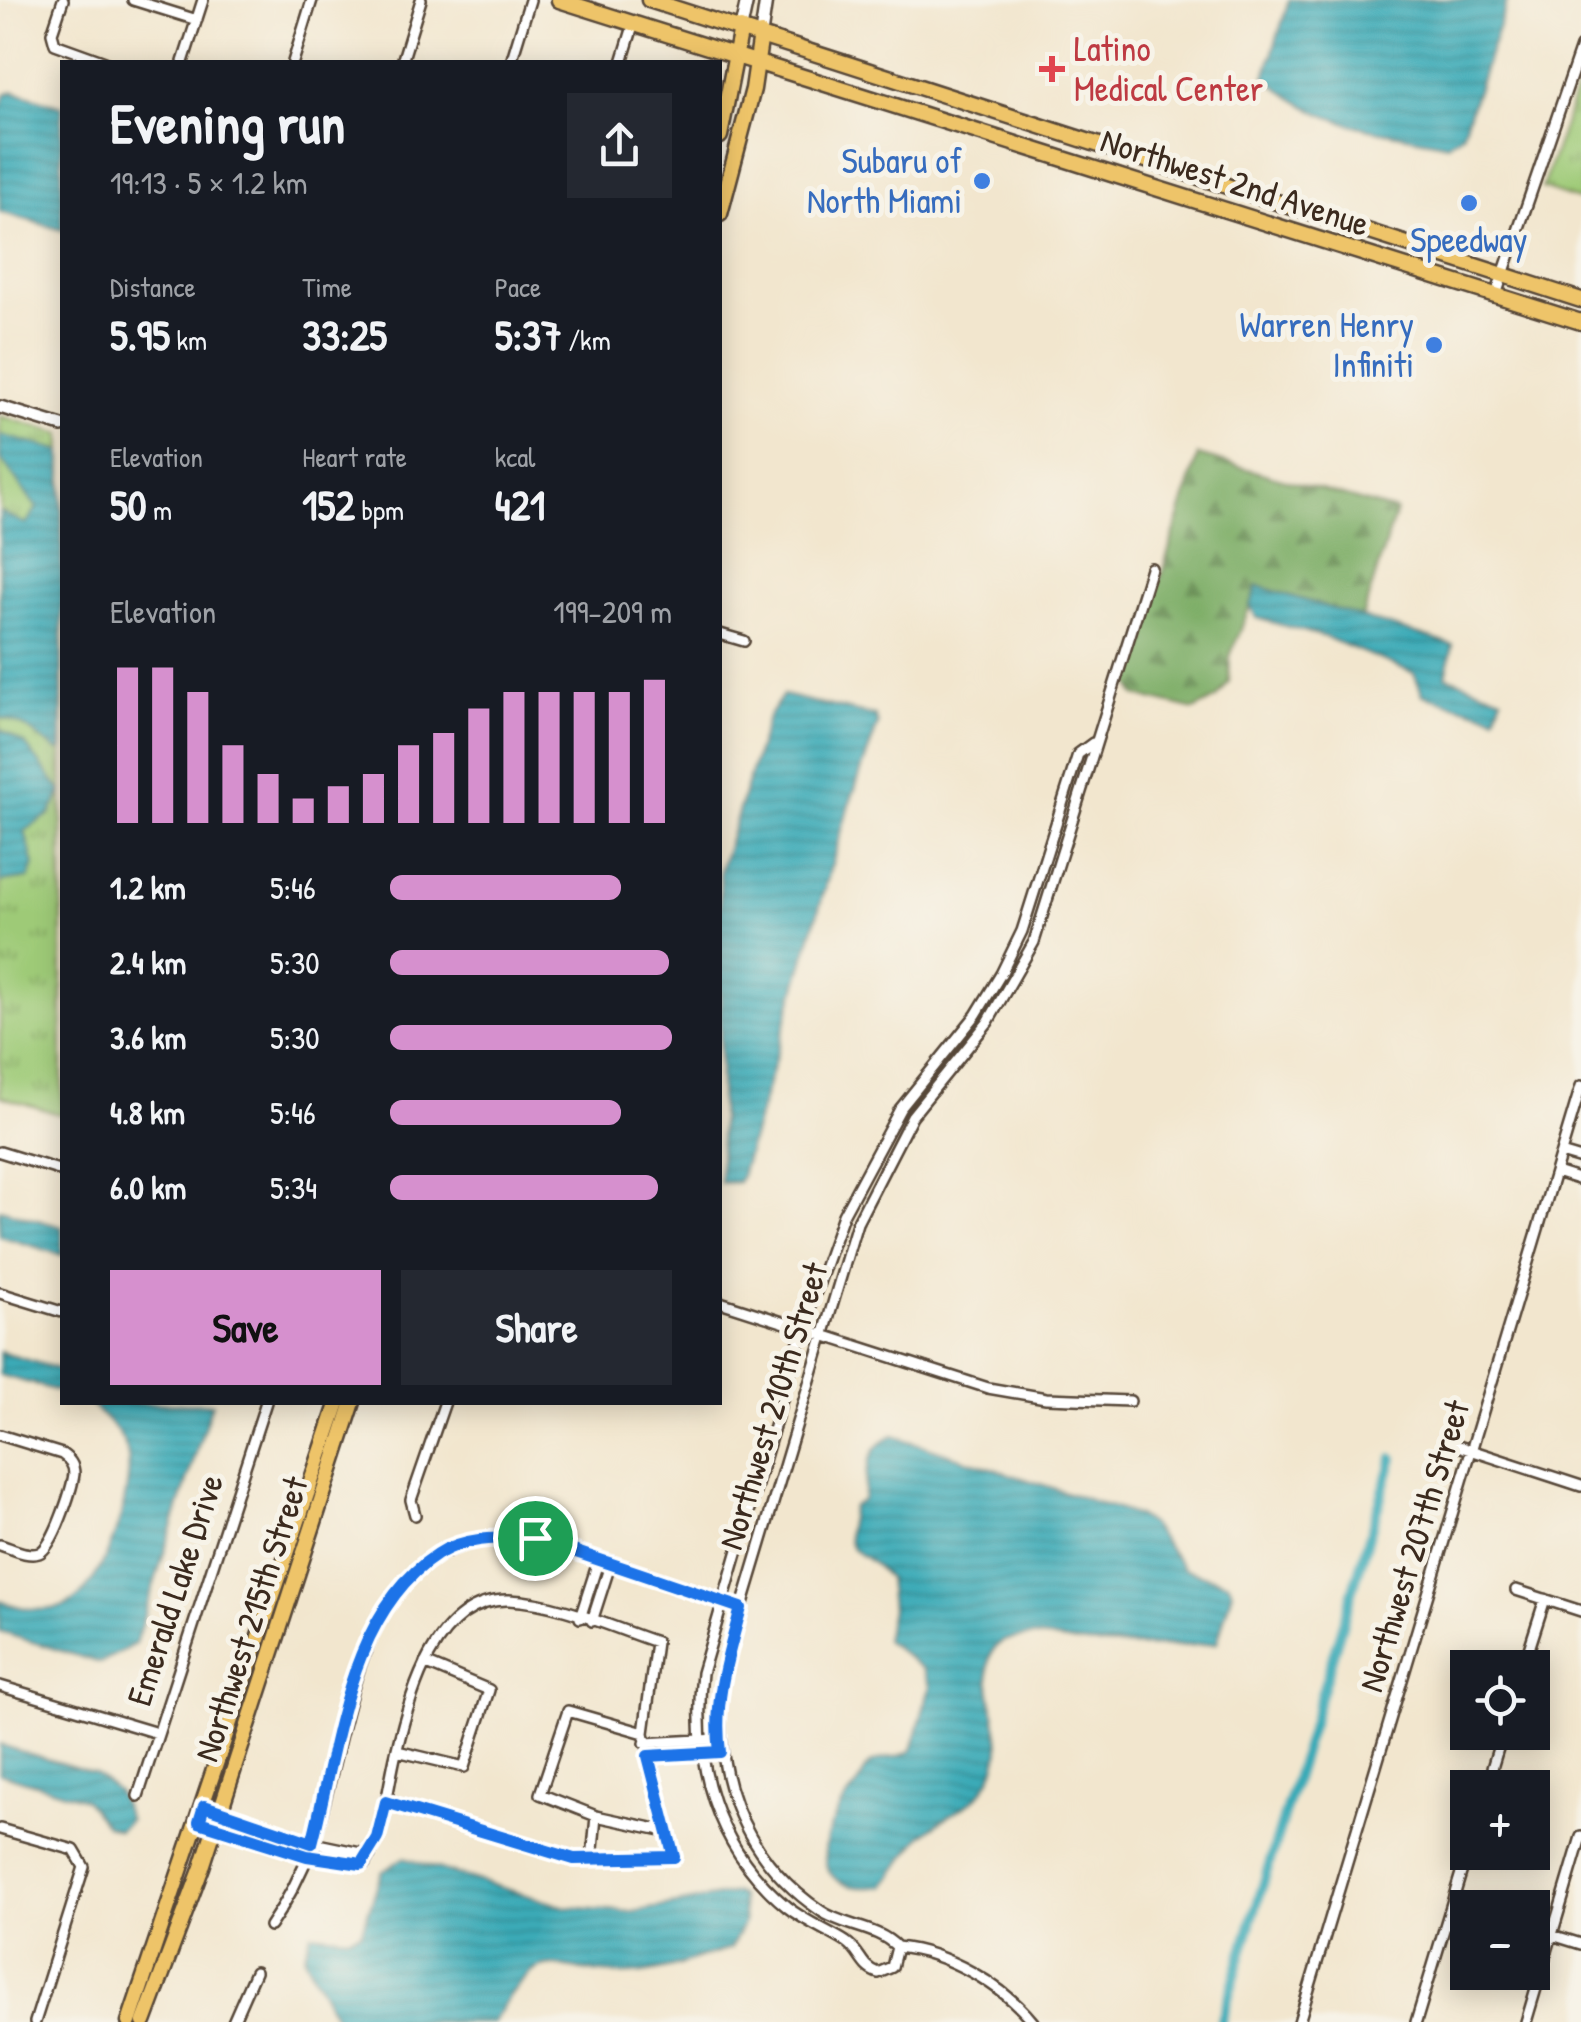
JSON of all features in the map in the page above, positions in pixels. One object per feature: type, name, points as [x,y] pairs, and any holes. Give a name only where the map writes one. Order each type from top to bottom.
[{"type":"main road","name":"Northwest 2nd Avenue","points":[[559,0],[1581,322]]},
{"type":"main road","name":"Northwest 2nd Avenue","points":[[648,0],[1581,300]]},
{"type":"main road","points":[[722,126],[741,28]]},
{"type":"main road","points":[[722,207],[741,144],[761,34]]},
{"type":"main road","name":"Northwest 215th Street","points":[[129,2022],[337,1405]]},
{"type":"main road","name":"Northwest 215th Street","points":[[144,2022],[218,1820],[352,1405]]},
{"type":"street","points":[[63,0],[52,33],[54,44],[98,60]]},
{"type":"street","points":[[132,0],[197,20]]},
{"type":"street","points":[[184,60],[203,0]]},
{"type":"street","points":[[294,60],[312,0]]},
{"type":"street","points":[[403,60],[421,0]]},
{"type":"street","points":[[513,60],[530,0]]},
{"type":"street","points":[[741,28],[748,0]]},
{"type":"street","points":[[761,34],[766,0]]},
{"type":"street","points":[[623,60],[634,24]]},
{"type":"street","points":[[1496,295],[1581,47]]},
{"type":"street","points":[[1054,155],[1061,133]]},
{"type":"street","points":[[0,407],[60,425]]},
{"type":"street","name":"Northwest 210th Street","points":[[1093,742],[1078,754],[1022,931],[1001,974],[976,1015],[900,1109],[843,1215],[802,1331],[702,1673],[699,1740],[709,1794],[737,1852],[764,1885],[814,1926],[849,1944],[870,1970],[878,1973],[892,1967],[896,1947],[876,1933],[823,1912],[771,1865],[739,1816],[718,1738],[723,1670],[856,1222],[912,1116],[988,1022],[1034,942],[1084,785],[1093,742],[1151,568]]},
{"type":"street","points":[[722,635],[744,641]]},
{"type":"street","name":"Northwest 207th Street","points":[[1299,2022],[1581,1086]]},
{"type":"street","points":[[0,1152],[60,1170]]},
{"type":"street","points":[[1561,1153],[1581,1159]]},
{"type":"street","points":[[1556,1172],[1581,1180]]},
{"type":"street","points":[[0,1293],[60,1311]]},
{"type":"street","points":[[722,1303],[988,1388],[1046,1398],[1130,1400]]},
{"type":"street","name":"Emerald Lake Drive","points":[[138,1796],[265,1405]]},
{"type":"street","points":[[415,1514],[411,1500],[444,1405]]},
{"type":"street","points":[[0,1436],[70,1460],[74,1472],[51,1543],[42,1552],[30,1554],[0,1545]]},
{"type":"street","points":[[1449,1443],[1581,1486]]},
{"type":"street","points":[[270,1926],[293,1892],[312,1843],[370,1635],[388,1602],[439,1553],[477,1539],[535,1538],[741,1608]]},
{"type":"street","points":[[580,1618],[600,1558]]},
{"type":"street","points":[[592,1621],[611,1562]]},
{"type":"street","points":[[1516,1590],[1581,1611]]},
{"type":"street","points":[[1528,1650],[1545,1599]]},
{"type":"street","points":[[201,1814],[307,1856],[361,1864],[370,1855],[396,1751],[425,1663],[443,1633],[464,1613],[507,1600],[656,1642],[645,1738],[670,1857],[574,1859],[386,1802]]},
{"type":"street","points":[[396,1751],[464,1767],[489,1690],[425,1663]]},
{"type":"street","points":[[0,1686],[157,1734]]},
{"type":"street","points":[[666,1831],[596,1816],[540,1794],[568,1711],[645,1738],[718,1738]]},
{"type":"street","points":[[648,1756],[720,1752]]},
{"type":"street","points":[[201,1814],[370,1855]]},
{"type":"street","points":[[592,1860],[596,1816]]},
{"type":"street","points":[[0,1828],[74,1850],[84,1867],[35,2022]]},
{"type":"street","points":[[1526,2022],[1581,1838]]},
{"type":"street","points":[[1416,2022],[1462,1870]]},
{"type":"street","points":[[1552,1936],[1581,1944]]},
{"type":"street","points":[[896,1947],[964,1967],[1021,2007],[1034,2022]]},
{"type":"street","points":[[234,2022],[255,1972]]},
{"type":"green space","points":[[1581,76],[1581,201],[1542,188]]},
{"type":"green space","points":[[0,416],[60,433],[60,1114],[0,1096]]},
{"type":"green space","points":[[1198,455],[1396,511],[1362,618],[1258,586],[1230,656],[1229,682],[1217,698],[1194,710],[1135,695],[1129,681]]},
{"type":"water","points":[[1289,0],[1508,0],[1462,134],[1448,144],[1330,117],[1308,108],[1265,77]]},
{"type":"water","points":[[13,91],[60,105],[60,229],[0,212],[0,107],[5,95]]},
{"type":"water","points":[[0,435],[60,450],[58,751],[22,725],[0,717],[0,512],[26,524],[37,508],[0,458]]},
{"type":"water","points":[[1257,586],[1453,645],[1446,676],[1502,697],[1495,716],[1423,695],[1414,673],[1325,637],[1256,618],[1250,605]]},
{"type":"water","points":[[783,695],[875,716],[878,724],[849,806],[741,1176],[738,1182],[722,1183],[722,864],[768,717]]},
{"type":"water","points":[[0,729],[25,744],[60,789],[60,796],[50,814],[25,831],[34,865],[29,878],[0,882]]},
{"type":"water","points":[[0,1209],[60,1226],[60,1254],[0,1236]]},
{"type":"water","points":[[0,1352],[60,1369],[60,1391],[0,1375]]},
{"type":"water","points":[[91,1405],[211,1405],[135,1644],[100,1663],[0,1632],[0,1601],[23,1608],[61,1607],[76,1599],[90,1583],[113,1539],[126,1490],[127,1451],[116,1430]]},
{"type":"water","points":[[894,1436],[1135,1515],[1150,1524],[1184,1569],[1229,1583],[1232,1591],[1217,1643],[1118,1646],[1031,1637],[1010,1639],[997,1646],[990,1657],[988,1673],[999,1743],[992,1775],[976,1798],[921,1837],[884,1886],[857,1887],[839,1881],[829,1870],[825,1856],[833,1820],[869,1765],[912,1750],[930,1686],[923,1669],[885,1640],[891,1609],[888,1579],[855,1551],[848,1536],[853,1506],[863,1500],[873,1454]]},
{"type":"water","points":[[0,1745],[94,1773],[117,1791],[129,1820],[118,1830],[105,1825],[84,1799],[0,1773]]},
{"type":"water","points":[[403,1858],[566,1907],[633,1912],[735,1893],[741,1897],[744,1922],[731,1948],[656,1971],[631,1974],[552,1965],[539,1968],[511,1994],[493,2022],[338,2022],[304,1957],[311,1933],[347,1937],[361,1932],[382,1872]]},
{"type":"waterway","points":[[1221,2022],[1393,1458]]},
{"type":"place","name":"Latino Medical Center","points":[[1052,69]]},
{"type":"place","name":"Subaru of North Miami","points":[[982,181]]},
{"type":"place","name":"Speedway","points":[[1469,203]]},
{"type":"place","name":"Warren Henry Infiniti","points":[[1434,345]]},
{"type":"route","points":[[535,1538],[741,1608],[723,1670],[718,1710],[720,1752],[648,1756],[674,1857],[574,1859],[386,1802],[377,1838],[361,1864],[307,1856],[199,1822],[204,1806],[312,1843],[350,1693],[370,1635],[388,1602],[439,1553],[477,1539],[535,1538]]}]
